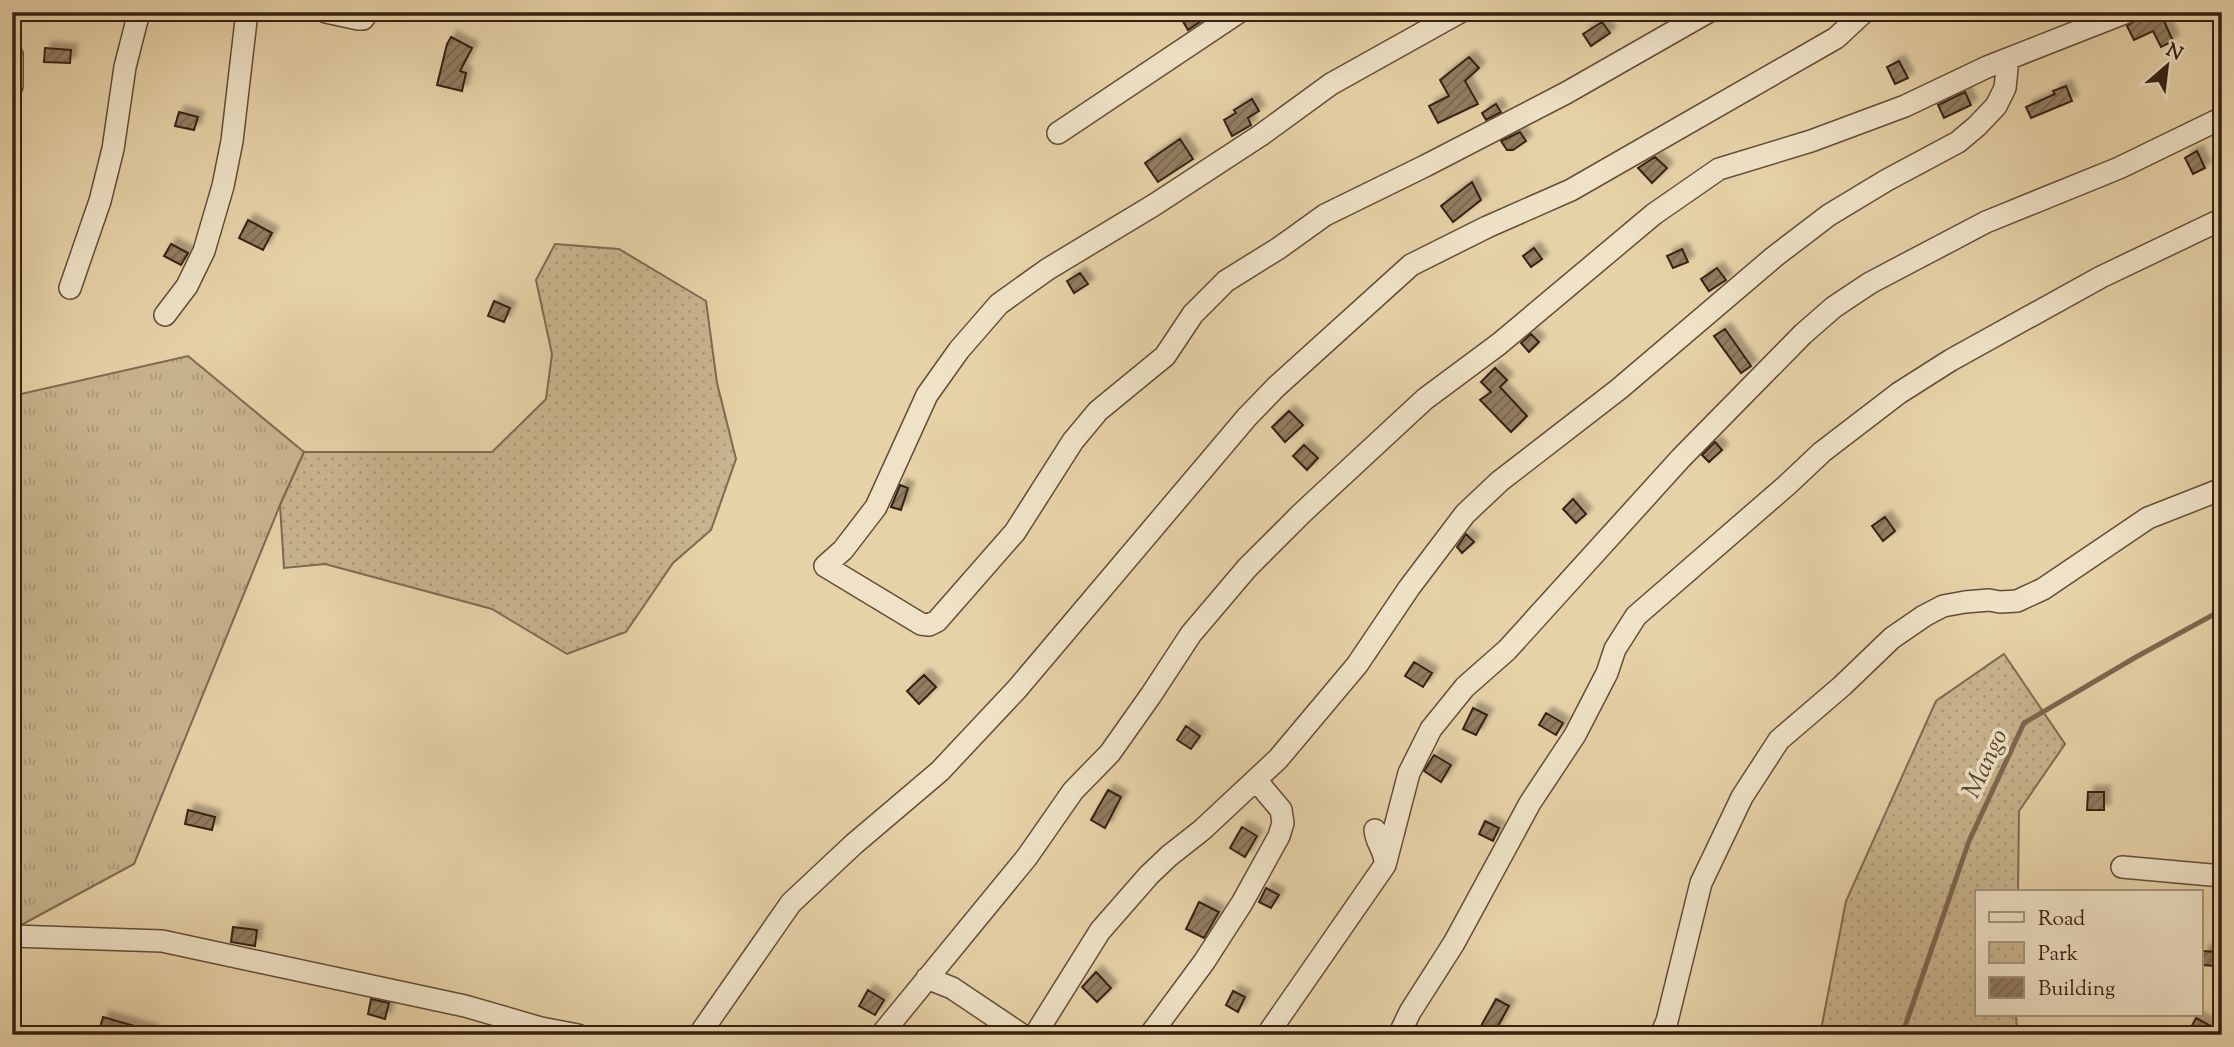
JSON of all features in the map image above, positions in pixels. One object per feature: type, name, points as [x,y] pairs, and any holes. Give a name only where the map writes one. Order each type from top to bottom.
[{"type":"street","points":[[70,288],[100,201],[113,149],[125,66],[139,12]]},
{"type":"street","points":[[165,314],[187,286],[204,251],[223,186],[232,141],[247,12]]},
{"type":"street","points":[[326,12],[358,19],[367,16],[368,12]]},
{"type":"street","points":[[1058,133],[1239,12]]},
{"type":"street","points":[[1460,12],[1331,84],[1261,135],[1154,205],[1048,269],[999,304],[959,350],[927,395],[876,507],[844,550],[825,566],[921,624],[929,625],[937,621],[1015,532],[1073,441],[1098,411],[1165,356],[1194,314],[1226,281],[1325,215],[1566,93],[1708,12]]},
{"type":"street","points":[[699,1035],[791,903],[854,844],[940,771],[1017,689],[1247,417],[1276,387],[1411,265],[1487,227],[1571,190],[1836,38],[1864,12]]},
{"type":"street","points":[[881,1035],[1027,857],[1073,791],[1110,752],[1191,634],[1231,587],[1302,513],[1424,399],[1499,344],[1654,214],[1719,169],[1811,141],[1905,106],[2008,58],[2127,12]]},
{"type":"street","points":[[12,55],[12,86]]},
{"type":"street","points":[[1035,1035],[1100,931],[1149,875],[1202,831],[1278,759],[1357,665],[1409,588],[1465,514],[1500,481],[1619,389],[1774,257],[1829,215],[1886,180],[1958,142],[1996,106],[2005,88],[2008,58]]},
{"type":"street","points":[[1267,1035],[1385,865],[1409,773],[1431,729],[1465,687],[1507,650],[1681,458],[1803,334],[1834,307],[1870,283],[1986,222],[2119,168],[2222,118]]},
{"type":"street","points":[[1399,1035],[1410,1012],[1454,943],[1531,803],[1575,735],[1607,673],[1615,649],[1636,616],[1822,452],[1899,393],[1951,360],[2101,276],[2214,223],[2222,222]]},
{"type":"street","points":[[1661,1035],[1667,1021],[1701,883],[1742,797],[1779,740],[1842,687],[1892,638],[1924,616],[1943,606],[1965,602],[2017,601],[2043,589],[2148,518],[2222,489]]},
{"type":"street","points":[[1150,1035],[1204,962],[1279,836],[1283,823],[1281,810],[1256,780]]},
{"type":"street","points":[[1375,830],[1386,857],[1385,865]]},
{"type":"street","points":[[2122,867],[2222,876]]},
{"type":"street","points":[[12,936],[162,941],[465,1006],[530,1025],[578,1035]]},
{"type":"street","points":[[927,978],[952,988],[1021,1035]]},
{"type":"green space","points":[[555,244],[619,249],[706,301],[717,383],[736,459],[711,530],[673,563],[626,632],[567,654],[492,609],[325,564],[284,568],[280,505],[304,452],[492,452],[546,399],[552,354],[536,280]]},
{"type":"green space","points":[[188,356],[304,452],[134,864],[12,930],[12,396]]},
{"type":"green space","points":[[2004,654],[2065,744],[2019,811],[2018,890],[1975,890],[1975,1016],[2016,1016],[2017,1035],[1820,1035],[1846,901],[1936,701]]},
{"type":"building","points":[[1195,12],[1200,22],[1188,30],[1181,18]]},
{"type":"building","points":[[2148,12],[2160,12],[2173,41],[2161,47],[2153,31],[2134,40],[2127,26]]},
{"type":"building","points":[[1602,22],[1610,33],[1591,46],[1583,34]]},
{"type":"building","points":[[451,37],[472,48],[460,71],[466,73],[462,91],[437,85]]},
{"type":"building","points":[[45,48],[71,50],[70,63],[44,62]]},
{"type":"building","points":[[1469,57],[1479,68],[1465,81],[1478,104],[1438,123],[1429,106],[1449,96],[1440,80]]},
{"type":"building","points":[[1899,61],[1908,78],[1895,84],[1887,67]]},
{"type":"building","points":[[2066,86],[2072,101],[2031,118],[2026,107]]},
{"type":"building","points":[[1965,92],[1971,105],[1944,118],[1938,105]]},
{"type":"building","points":[[1252,99],[1259,111],[1248,118],[1251,125],[1232,136],[1224,120]]},
{"type":"building","points":[[1496,104],[1501,112],[1486,120],[1482,113]]},
{"type":"building","points":[[179,112],[198,117],[194,130],[175,126]]},
{"type":"building","points":[[1520,132],[1526,141],[1513,150],[1507,150],[1501,141]]},
{"type":"building","points":[[1180,139],[1193,159],[1158,182],[1145,163]]},
{"type":"building","points":[[2197,151],[2205,168],[2193,174],[2185,158]]},
{"type":"building","points":[[1655,157],[1667,168],[1652,183],[1638,168]]},
{"type":"building","points":[[1472,182],[1481,200],[1453,222],[1441,206]]},
{"type":"building","points":[[248,220],[272,233],[263,250],[239,238]]},
{"type":"building","points":[[171,244],[188,253],[181,265],[164,256]]},
{"type":"building","points":[[1534,248],[1542,259],[1531,267],[1523,256]]},
{"type":"building","points":[[1682,249],[1688,262],[1673,268],[1667,256]]},
{"type":"building","points":[[1717,268],[1726,280],[1709,291],[1701,279]]},
{"type":"building","points":[[1080,273],[1088,284],[1074,293],[1067,281]]},
{"type":"building","points":[[494,301],[510,308],[504,322],[488,316]]},
{"type":"building","points":[[1725,329],[1751,366],[1741,373],[1714,336]]},
{"type":"building","points":[[1531,334],[1539,342],[1529,352],[1521,343]]},
{"type":"building","points":[[1495,368],[1507,380],[1500,387],[1527,416],[1511,432],[1480,400],[1491,392],[1481,382]]},
{"type":"building","points":[[1289,411],[1303,425],[1285,442],[1272,427]]},
{"type":"building","points":[[1715,442],[1722,450],[1709,462],[1702,455]]},
{"type":"building","points":[[1304,445],[1318,458],[1307,470],[1293,456]]},
{"type":"building","points":[[900,485],[908,488],[901,510],[891,507]]},
{"type":"building","points":[[1573,499],[1586,514],[1576,523],[1563,509]]},
{"type":"building","points":[[1885,517],[1895,531],[1883,541],[1872,526]]},
{"type":"building","points":[[1466,534],[1474,542],[1462,553],[1457,547]]},
{"type":"building","points":[[1414,662],[1432,673],[1423,687],[1405,676]]},
{"type":"building","points":[[924,675],[936,687],[919,704],[907,691]]},
{"type":"building","points":[[1473,708],[1487,715],[1476,735],[1463,729]]},
{"type":"building","points":[[1546,713],[1563,723],[1556,735],[1539,725]]},
{"type":"building","points":[[1186,726],[1200,736],[1191,749],[1177,740]]},
{"type":"building","points":[[1434,755],[1451,765],[1441,782],[1424,771]]},
{"type":"building","points":[[1108,790],[1121,797],[1105,828],[1091,820]]},
{"type":"building","points":[[2088,792],[2104,792],[2104,810],[2087,810]]},
{"type":"building","points":[[188,810],[215,817],[212,830],[185,824]]},
{"type":"building","points":[[1485,821],[1499,828],[1493,841],[1479,834]]},
{"type":"building","points":[[1242,827],[1257,836],[1245,857],[1230,848]]},
{"type":"building","points":[[1266,888],[1279,895],[1271,908],[1259,902]]},
{"type":"building","points":[[1199,902],[1219,912],[1204,938],[1186,929]]},
{"type":"building","points":[[233,927],[257,930],[255,946],[231,942]]},
{"type":"building","points":[[2203,951],[2217,952],[2216,966],[2202,965]]},
{"type":"building","points":[[1096,972],[1111,988],[1097,1002],[1082,987]]},
{"type":"building","points":[[868,990],[884,1000],[875,1015],[859,1006]]},
{"type":"building","points":[[1233,991],[1245,997],[1238,1012],[1226,1005]]},
{"type":"building","points":[[371,999],[389,1003],[385,1019],[368,1014]]},
{"type":"building","points":[[1496,999],[1509,1006],[1493,1035],[1476,1035]]},
{"type":"building","points":[[103,1017],[152,1031],[152,1035],[98,1035]]},
{"type":"building","points":[[2196,1018],[2222,1032],[2222,1035],[2197,1035],[2189,1031]]},
{"type":"waterway","name":"Mango","points":[[1902,1035],[1969,841],[2024,723],[2222,610]]}]
